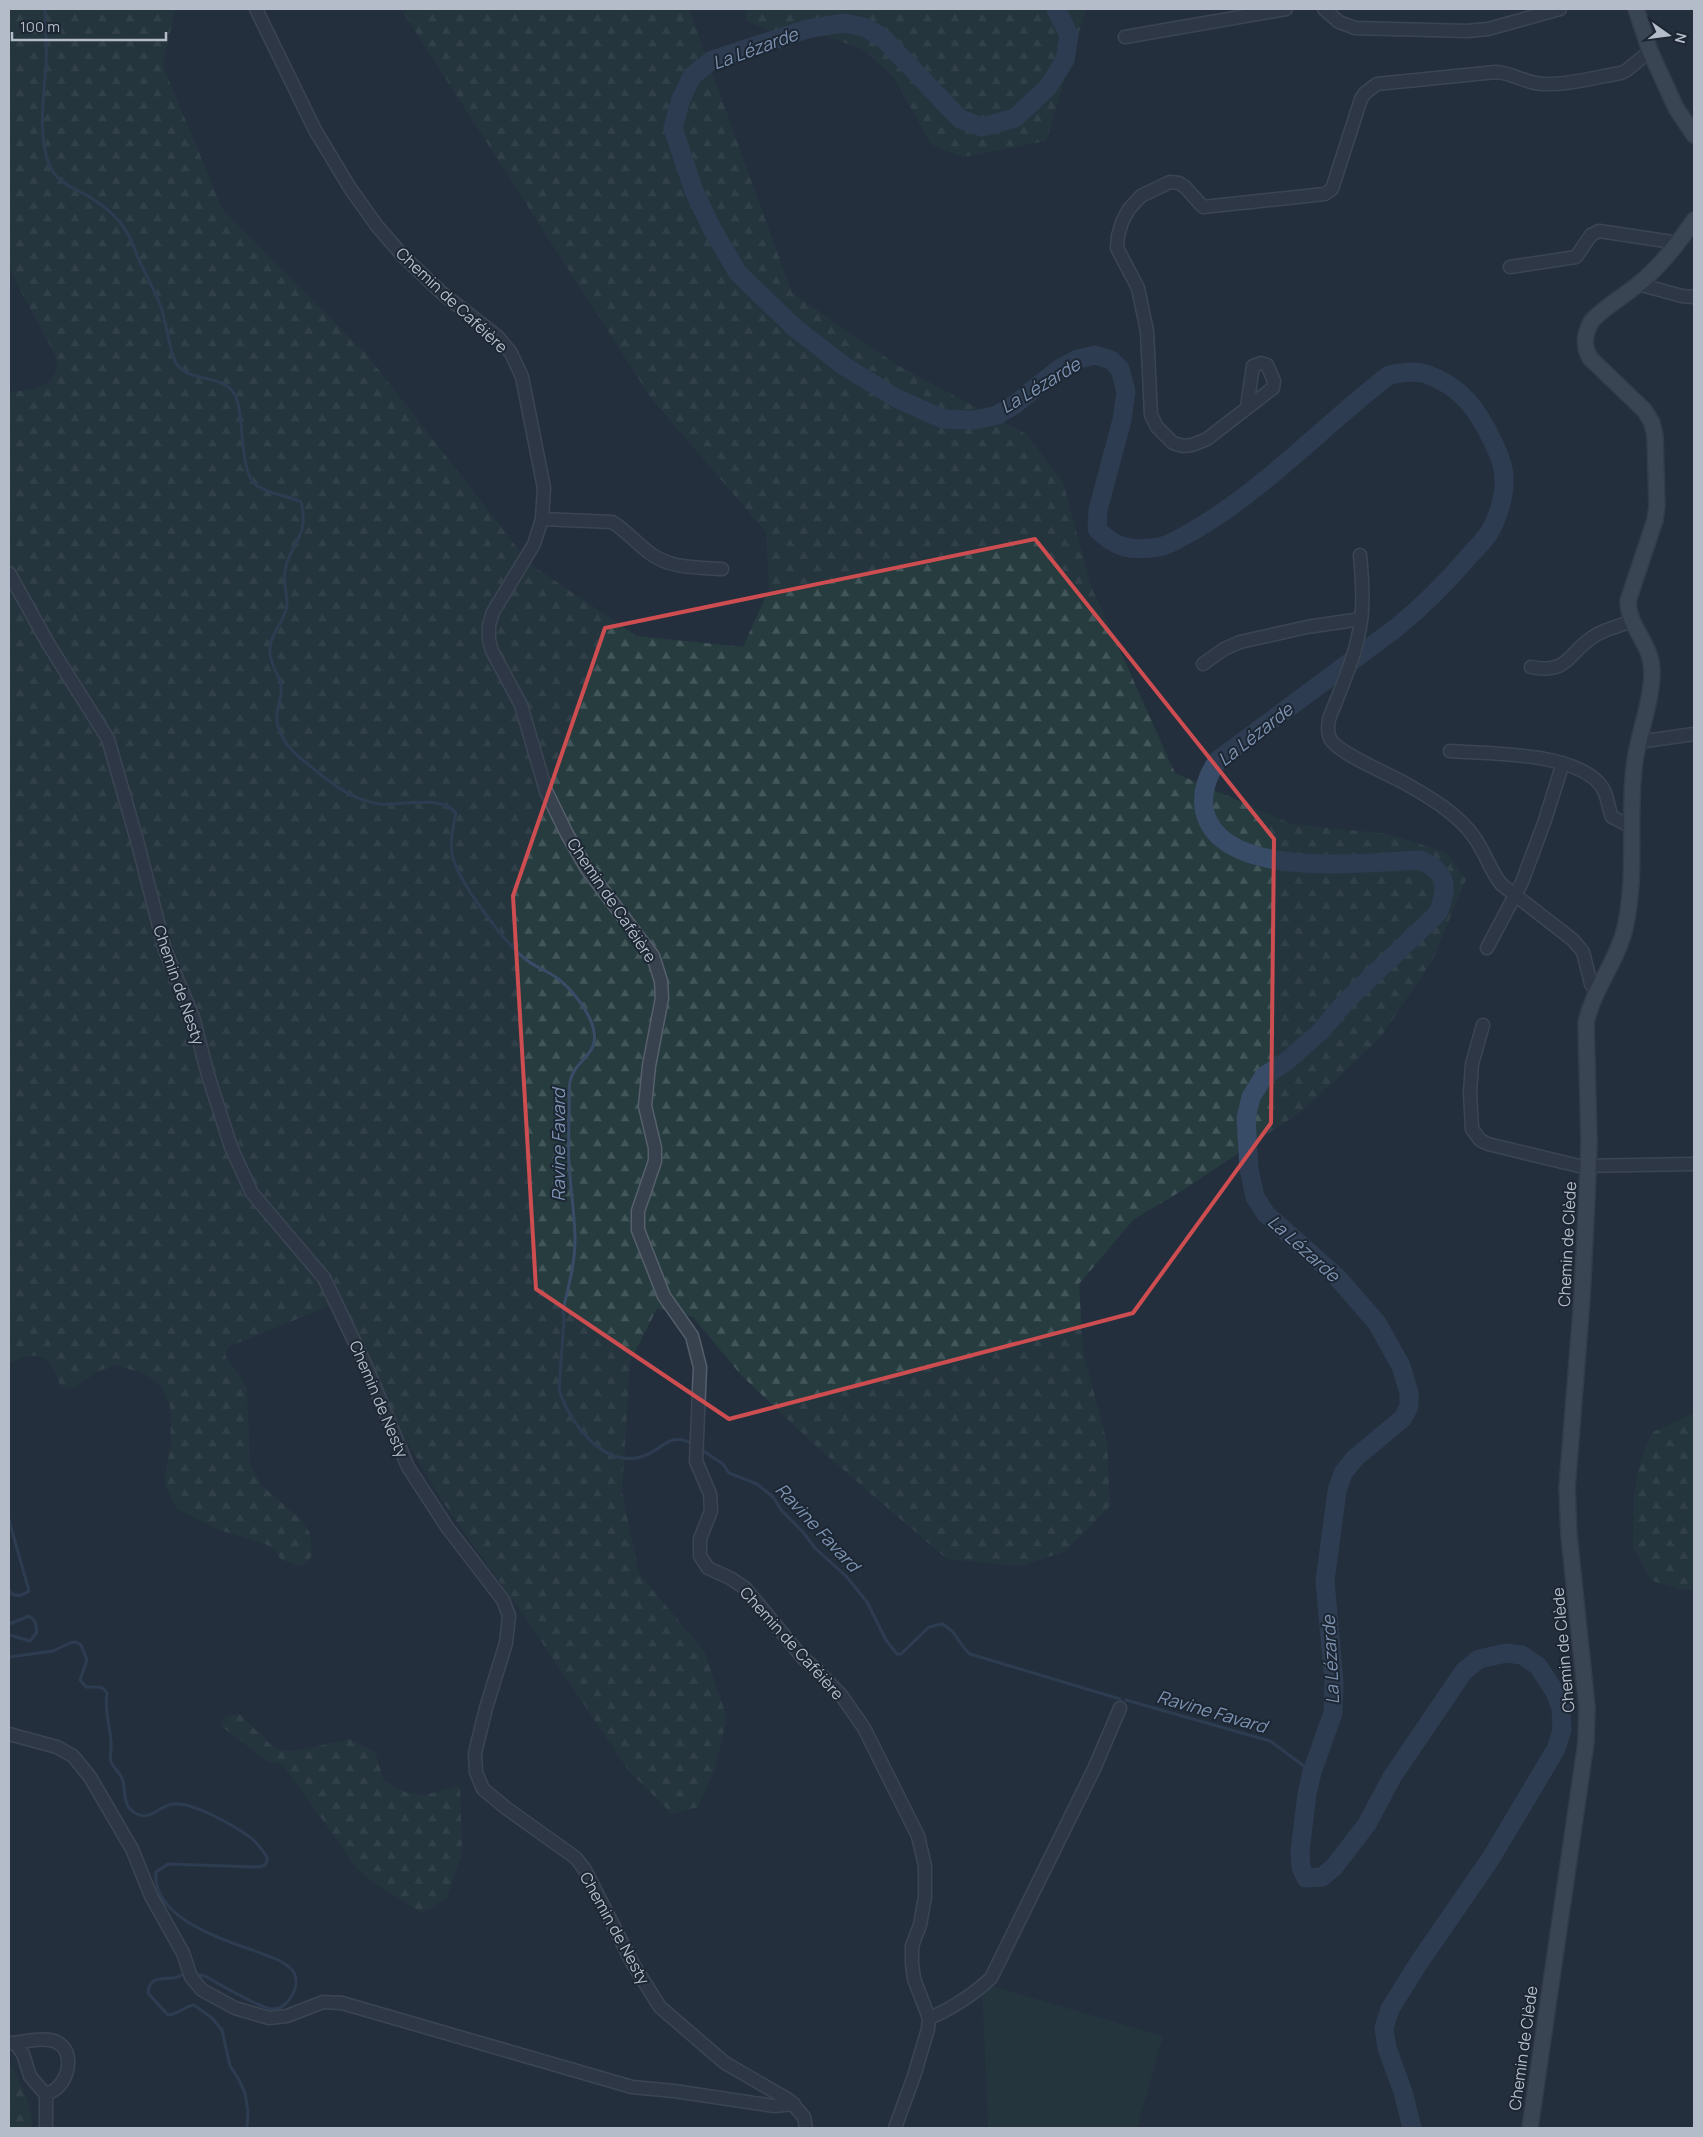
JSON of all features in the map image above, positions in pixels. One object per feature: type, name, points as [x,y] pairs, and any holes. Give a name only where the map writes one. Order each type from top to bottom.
[{"type":"main road","points":[[1636,9],[1650,51],[1676,108],[1694,135]]},
{"type":"main road","points":[[1632,620],[1628,614],[1628,601],[1655,520],[1657,506],[1655,436],[1652,423],[1645,411],[1590,358],[1585,349],[1584,341],[1592,321],[1638,284],[1679,243],[1694,220]]},
{"type":"main road","name":"Chemin de Clède","points":[[1530,2128],[1586,1742],[1588,1707],[1569,1535],[1567,1488],[1582,1298],[1588,1166],[1586,1023],[1589,1006],[1613,958],[1624,930],[1631,884],[1632,789],[1638,742],[1649,696],[1652,671],[1650,652],[1632,620]]},
{"type":"street","name":"Chemin de Caféière","points":[[256,9],[315,130],[350,188],[377,226],[443,294],[498,337],[511,353],[522,377],[544,488],[542,519],[534,544],[493,612],[489,640],[492,651],[521,705],[546,791],[567,834],[587,869],[653,956],[661,981],[662,998],[649,1066],[645,1106],[655,1148],[655,1161],[638,1211],[638,1230],[664,1296],[692,1336],[700,1367],[695,1452],[696,1461],[710,1494],[711,1511],[700,1539],[700,1556],[708,1568],[730,1578],[744,1588],[803,1658],[841,1695],[864,1728],[918,1836],[925,1866],[925,1897],[920,1925],[912,1946],[912,1964],[914,1979],[929,2018]]},
{"type":"street","points":[[1125,38],[1286,9]]},
{"type":"street","points":[[1324,9],[1339,22],[1355,28],[1467,31],[1488,29],[1560,9]]},
{"type":"street","points":[[1248,407],[1207,439],[1192,445],[1183,446],[1173,442],[1157,427],[1151,415],[1149,401],[1147,331],[1138,288],[1117,248],[1122,222],[1129,208],[1141,196],[1170,182],[1179,183],[1185,187],[1203,207],[1325,194],[1332,189],[1361,100],[1365,93],[1377,84],[1496,72],[1512,74],[1537,83],[1554,83],[1621,73],[1650,51]]},
{"type":"street","points":[[1510,266],[1576,257],[1591,235],[1599,231],[1679,243]]},
{"type":"street","points":[[1638,284],[1682,296],[1694,297]]},
{"type":"street","points":[[542,519],[612,522],[622,528],[652,554],[671,565],[722,569]]},
{"type":"street","points":[[1360,555],[1362,579],[1361,619],[1355,644],[1329,719],[1328,730],[1335,745],[1409,785],[1457,819],[1474,836],[1496,877],[1516,897],[1573,940],[1583,952],[1590,984],[1596,990]]},
{"type":"street","name":"Chemin de Nesty","points":[[9,573],[50,645],[108,739],[138,844],[164,950],[193,1017],[208,1075],[231,1147],[252,1193],[324,1278],[366,1368],[408,1466],[447,1527],[503,1600],[509,1616],[506,1643],[486,1708],[475,1753],[476,1772],[483,1789],[506,1808],[576,1858],[585,1870],[633,1964],[660,2007],[725,2064],[794,2104]]},
{"type":"street","points":[[1203,664],[1224,649],[1240,642],[1307,627],[1361,619]]},
{"type":"street","points":[[1531,667],[1548,670],[1557,668],[1589,638],[1632,620]]},
{"type":"street","points":[[1638,742],[1694,734]]},
{"type":"street","points":[[1450,751],[1529,757],[1563,763],[1591,776],[1599,783],[1608,799],[1612,817],[1632,827]]},
{"type":"street","points":[[1487,948],[1516,897],[1544,823],[1563,763]]},
{"type":"street","points":[[1483,1025],[1470,1077],[1472,1129],[1474,1135],[1488,1144],[1588,1166],[1694,1164]]},
{"type":"street","points":[[895,2128],[914,2076],[926,2037],[929,2018],[938,2015],[991,1978],[1089,1778],[1120,1708]]},
{"type":"street","points":[[9,1734],[57,1747],[73,1756],[90,1777],[132,1849],[152,1896],[182,1953],[191,1977],[202,1990],[235,2008],[269,2018],[287,2016],[323,2002],[342,2003],[632,2087],[674,2091],[774,2106],[794,2104],[804,2117],[806,2128]]},
{"type":"street","points":[[12,2043],[33,2039],[51,2040],[64,2047],[69,2057],[68,2068],[59,2086],[46,2095]]},
{"type":"street","points":[[12,2043],[23,2054],[30,2076],[46,2095],[46,2128]]},
{"type":"highlighted area","points":[[1035,539],[1274,839],[1271,1123],[1133,1313],[729,1419],[536,1289],[513,896],[605,628]]},
{"type":"green space","points":[[9,9],[175,9],[163,66],[223,210],[367,355],[530,564],[637,636],[743,647],[769,589],[766,532],[651,398],[401,9],[689,9],[792,293],[897,365],[1026,434],[1063,482],[1091,586],[1175,773],[1292,824],[1388,834],[1445,852],[1466,879],[1432,961],[1380,1038],[1302,1111],[1186,1188],[1133,1220],[1079,1284],[1083,1351],[1107,1442],[1110,1506],[1064,1552],[1019,1566],[947,1559],[819,1449],[741,1375],[693,1317],[657,1308],[630,1362],[622,1492],[639,1574],[704,1651],[727,1718],[714,1771],[698,1807],[672,1814],[629,1771],[522,1613],[440,1498],[404,1436],[344,1312],[332,1305],[228,1347],[225,1354],[247,1389],[250,1465],[262,1486],[299,1518],[310,1533],[312,1554],[309,1561],[301,1566],[280,1559],[276,1550],[265,1544],[219,1530],[177,1509],[166,1487],[165,1477],[171,1443],[170,1406],[161,1386],[145,1374],[115,1365],[96,1372],[74,1388],[67,1389],[60,1385],[52,1367],[42,1357],[28,1356],[9,1364],[9,393],[44,385],[55,375],[57,367],[56,356],[19,288],[9,265]]},
{"type":"green space","points":[[746,9],[1086,9],[1046,141],[963,157],[931,144],[894,78],[864,50],[807,29],[770,31],[746,20]]},
{"type":"green space","points":[[1694,1413],[1694,1590],[1685,1590],[1652,1581],[1633,1547],[1634,1495],[1638,1471],[1645,1448],[1653,1432]]},
{"type":"green space","points":[[240,1714],[270,1744],[279,1750],[296,1751],[349,1739],[375,1752],[384,1781],[394,1787],[408,1793],[425,1795],[457,1786],[460,1788],[462,1853],[447,1897],[429,1910],[420,1912],[366,1876],[349,1859],[282,1764],[269,1762],[221,1726],[225,1717]]},
{"type":"green space","points":[[982,1986],[998,1988],[1163,2036],[1137,2128],[988,2128]]},
{"type":"green space","points":[[9,2065],[13,2067],[26,2097],[31,2112],[32,2128],[9,2128]]},
{"type":"waterway","name":"Ravine Favard","points":[[45,9],[46,58],[42,129],[46,154],[53,172],[61,181],[108,210],[127,232],[161,307],[172,354],[177,365],[183,371],[223,384],[230,388],[235,395],[240,416],[245,458],[252,481],[264,490],[301,502],[303,524],[285,570],[286,609],[270,648],[271,659],[281,685],[277,711],[280,733],[295,753],[317,772],[357,798],[380,804],[430,802],[449,807],[456,813],[451,849],[456,866],[472,896],[519,953],[568,987],[591,1020],[595,1037],[593,1045],[591,1051],[577,1067],[569,1086],[569,1156],[575,1250],[563,1311],[559,1390],[564,1403],[579,1428],[590,1440],[601,1449],[613,1455],[627,1458],[641,1457],[672,1440],[678,1439],[694,1445]]},
{"type":"waterway","name":"La Lézarde","points":[[1056,9],[1069,35],[1065,60],[1048,87],[1015,118],[982,127],[960,119],[882,37],[864,27],[843,23],[807,29],[712,60],[692,76],[681,99],[673,128],[694,191],[712,229],[738,273],[795,328],[844,366],[896,398],[943,419],[975,420],[997,415],[1014,405],[1059,369],[1078,359],[1095,355],[1111,360],[1120,369],[1126,392],[1122,420],[1098,510],[1097,529],[1118,545],[1141,549],[1159,547],[1193,531],[1245,496],[1269,477],[1389,375],[1407,372],[1426,374],[1459,392],[1481,420],[1499,455],[1504,473],[1502,499],[1492,527],[1482,542],[1434,594],[1396,628],[1218,760],[1208,779],[1203,799],[1205,813],[1217,835],[1239,849],[1267,858],[1300,863],[1333,864],[1421,860],[1430,865],[1441,876],[1444,888],[1438,913],[1346,1001],[1321,1031],[1287,1061],[1264,1076],[1251,1097],[1246,1118],[1249,1169],[1255,1197],[1266,1214],[1337,1277],[1377,1323],[1401,1366],[1409,1393],[1409,1406],[1403,1418],[1355,1458],[1343,1473],[1337,1491],[1325,1581],[1334,1682],[1333,1713],[1312,1772],[1307,1794],[1300,1851],[1301,1868],[1306,1878],[1322,1877],[1334,1867],[1367,1824],[1392,1777],[1464,1671],[1479,1659],[1506,1653],[1522,1655],[1538,1666],[1555,1692],[1561,1708],[1562,1730],[1556,1749],[1491,1858],[1418,1964],[1390,2009],[1384,2028],[1387,2048],[1403,2092],[1412,2128]]},
{"type":"waterway","name":"Ravine Favard","points":[[699,1448],[723,1464],[729,1473],[757,1484],[773,1497],[781,1510],[803,1532],[815,1548],[846,1576],[867,1602],[886,1640],[897,1654],[901,1654],[929,1627],[942,1624],[951,1630],[970,1654],[1120,1699]]},
{"type":"waterway","points":[[9,1520],[29,1591],[19,1595],[14,1595],[9,1591]]},
{"type":"waterway","points":[[9,1624],[29,1616],[34,1621],[37,1632],[30,1641],[9,1635]]},
{"type":"waterway","points":[[9,1657],[53,1651],[70,1643],[76,1642],[81,1645],[87,1660],[80,1680],[86,1687],[100,1687],[107,1693],[106,1700],[111,1745],[110,1759],[122,1778],[125,1799],[129,1808],[142,1816],[147,1816],[173,1804],[181,1804],[202,1810],[234,1826],[250,1837],[267,1857],[265,1865],[259,1867],[168,1864],[156,1872],[158,1890],[168,1906],[183,1919],[202,1930],[278,1960],[288,1966],[293,1971],[296,1982],[289,2000],[279,2008],[268,2008],[240,1996],[205,1976],[195,1974]]},
{"type":"waterway","name":"Ravine Favard","points":[[1126,1700],[1270,1741],[1312,1772]]},
{"type":"waterway","points":[[186,1973],[174,1978],[154,1981],[148,1993],[168,2015],[175,2014],[194,2005],[212,2018],[222,2030],[230,2066],[245,2093],[248,2112],[247,2128]]}]
